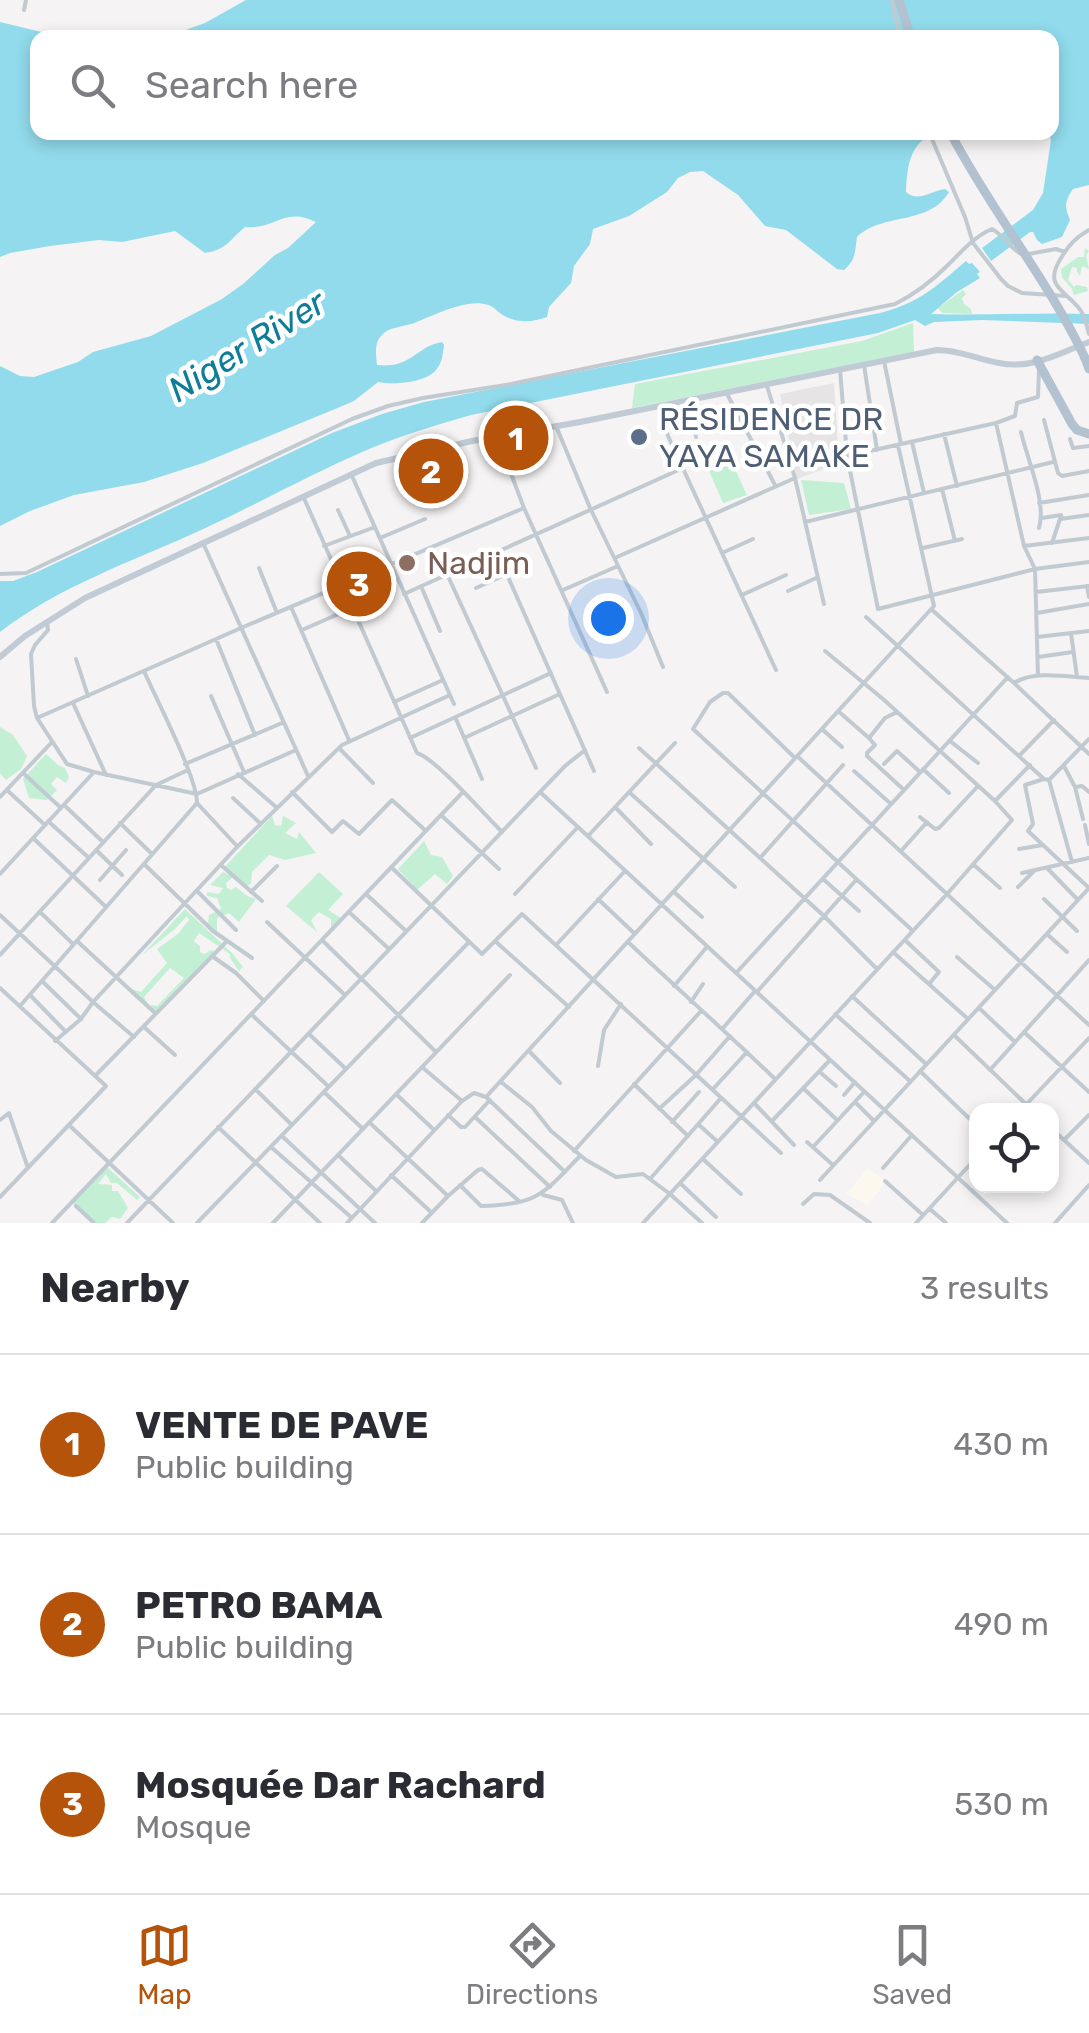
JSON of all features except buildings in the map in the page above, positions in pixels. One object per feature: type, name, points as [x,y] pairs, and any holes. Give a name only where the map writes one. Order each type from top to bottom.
[{"type":"main road","points":[[897,1],[910,30]]},
{"type":"main road","points":[[956,140],[980,186],[1064,315],[1087,357],[1089,369]]},
{"type":"main road","points":[[0,657],[86,598],[382,462],[937,350],[987,360],[1040,362],[1088,336]]},
{"type":"main road","points":[[1040,362],[1072,418],[1089,432]]},
{"type":"street","points":[[24,10],[26,0]]},
{"type":"street","points":[[897,1],[899,30]]},
{"type":"street","points":[[933,140],[972,240],[996,272],[1015,291],[1066,296]]},
{"type":"street","points":[[0,574],[26,572],[352,418],[388,406],[894,304],[922,289],[972,240],[992,229],[1023,256],[1056,248],[1065,252]]},
{"type":"street","points":[[1088,336],[1081,312],[1052,277],[1073,240],[1089,230]]},
{"type":"street","points":[[1081,312],[1089,312]]},
{"type":"street","points":[[448,1116],[463,1128],[474,1118],[568,1007],[934,606],[908,497],[884,361]]},
{"type":"street","points":[[847,456],[1015,416],[1017,404],[1038,397],[1040,362]]},
{"type":"street","points":[[864,364],[876,450]]},
{"type":"street","points":[[840,368],[847,456],[878,609],[1035,569],[1089,562]]},
{"type":"street","points":[[767,384],[795,478],[824,604]]},
{"type":"street","points":[[726,392],[776,486]]},
{"type":"street","points":[[688,399],[696,437]]},
{"type":"street","points":[[659,406],[668,436],[776,670]]},
{"type":"street","points":[[1044,420],[1058,474],[1089,471]]},
{"type":"street","points":[[996,423],[1024,546],[1035,569],[1038,676]]},
{"type":"street","points":[[556,426],[663,667]]},
{"type":"street","points":[[1021,432],[1042,518],[1038,528]]},
{"type":"street","points":[[944,434],[956,486]]},
{"type":"street","points":[[497,437],[524,508],[607,692]]},
{"type":"street","points":[[1070,439],[1074,448],[1089,446]]},
{"type":"street","points":[[912,442],[924,494]]},
{"type":"street","points":[[805,522],[1053,462]]},
{"type":"street","points":[[404,594],[683,468]]},
{"type":"street","points":[[351,474],[454,704]]},
{"type":"street","points":[[615,558],[795,478]]},
{"type":"street","points":[[942,489],[955,541]]},
{"type":"street","points":[[1039,503],[1089,495]]},
{"type":"street","points":[[303,496],[416,753],[436,764],[502,832]]},
{"type":"street","points":[[37,718],[524,508]]},
{"type":"street","points":[[338,510],[350,536]]},
{"type":"street","points":[[1042,518],[1089,515]]},
{"type":"street","points":[[1052,543],[1062,518]]},
{"type":"street","points":[[380,538],[425,519]]},
{"type":"street","points":[[324,546],[374,527]]},
{"type":"street","points":[[1024,546],[1089,538]]},
{"type":"street","points":[[722,553],[753,539]]},
{"type":"street","points":[[920,549],[962,540]]},
{"type":"street","points":[[203,542],[308,776]]},
{"type":"street","points":[[497,552],[594,771]]},
{"type":"street","points":[[561,590],[618,566]]},
{"type":"street","points":[[259,568],[278,612]]},
{"type":"street","points":[[447,574],[536,768]]},
{"type":"street","points":[[476,588],[507,574]]},
{"type":"street","points":[[742,595],[786,575]]},
{"type":"street","points":[[788,590],[818,577]]},
{"type":"street","points":[[420,586],[440,630]]},
{"type":"street","points":[[1036,592],[1088,586],[1089,601],[1036,613]]},
{"type":"street","points":[[292,607],[350,742]]},
{"type":"street","points":[[302,630],[352,608]]},
{"type":"street","points":[[931,610],[1089,754]]},
{"type":"street","points":[[866,617],[1046,779],[1072,862]]},
{"type":"street","points":[[47,622],[48,630],[31,654],[32,688],[37,718],[67,764],[197,794],[296,750]]},
{"type":"street","points":[[1037,637],[1089,630]]},
{"type":"street","points":[[1071,633],[1077,678]]},
{"type":"street","points":[[216,639],[255,735]]},
{"type":"street","points":[[643,1223],[1012,820],[897,712],[825,651]]},
{"type":"street","points":[[1038,657],[1074,652]]},
{"type":"street","points":[[76,659],[88,696]]},
{"type":"street","points":[[20,1006],[197,803],[188,770],[144,672]]},
{"type":"street","points":[[410,738],[551,674]]},
{"type":"street","points":[[1014,683],[1038,676],[1089,678]]},
{"type":"street","points":[[736,973],[1008,677]]},
{"type":"street","points":[[394,702],[443,680]]},
{"type":"street","points":[[912,931],[693,728],[710,702],[723,692],[728,693],[1089,1025]]},
{"type":"street","points":[[464,738],[560,694]]},
{"type":"street","points":[[56,1041],[237,847],[339,748],[450,695]]},
{"type":"street","points":[[210,696],[241,773],[276,807]]},
{"type":"street","points":[[73,702],[106,775]]},
{"type":"street","points":[[838,711],[875,745],[867,756],[904,790]]},
{"type":"street","points":[[869,738],[878,725],[897,712]]},
{"type":"street","points":[[455,717],[482,778]]},
{"type":"street","points":[[1019,756],[1054,720]]},
{"type":"street","points":[[185,764],[284,722]]},
{"type":"street","points":[[822,729],[842,747]]},
{"type":"street","points":[[820,1180],[1089,888],[1028,830],[1033,824],[1024,787],[1046,779],[1064,766],[1089,739]]},
{"type":"street","points":[[950,741],[978,762]]},
{"type":"street","points":[[0,797],[52,742]]},
{"type":"street","points":[[588,836],[675,742]]},
{"type":"street","points":[[339,748],[374,782]]},
{"type":"street","points":[[639,748],[877,969]]},
{"type":"street","points":[[127,1223],[565,766],[585,750]]},
{"type":"street","points":[[884,764],[897,752],[949,793]]},
{"type":"street","points":[[760,858],[843,764]]},
{"type":"street","points":[[995,801],[1030,765]]},
{"type":"street","points":[[1064,766],[1075,787],[1089,844]]},
{"type":"street","points":[[0,955],[156,785],[188,770]]},
{"type":"street","points":[[854,771],[891,804]]},
{"type":"street","points":[[0,874],[94,772]]},
{"type":"street","points":[[22,773],[104,842]]},
{"type":"street","points":[[920,816],[939,828],[978,786]]},
{"type":"street","points":[[1075,787],[1082,786],[1089,792]]},
{"type":"street","points":[[7,789],[89,858]]},
{"type":"street","points":[[292,792],[332,832],[343,820],[359,834],[392,800],[426,831]]},
{"type":"street","points":[[540,792],[1007,1223]]},
{"type":"street","points":[[629,792],[735,887]]},
{"type":"street","points":[[52,1223],[462,793]]},
{"type":"street","points":[[233,798],[260,824]]},
{"type":"street","points":[[197,803],[237,847]]},
{"type":"street","points":[[615,807],[650,844]]},
{"type":"street","points":[[440,816],[499,870]]},
{"type":"street","points":[[901,851],[926,822]]},
{"type":"street","points":[[120,824],[152,854]]},
{"type":"street","points":[[515,894],[578,827]]},
{"type":"street","points":[[33,838],[106,907]]},
{"type":"street","points":[[1019,849],[1042,845]]},
{"type":"street","points":[[96,850],[122,874]]},
{"type":"street","points":[[100,880],[126,850]]},
{"type":"street","points":[[1022,872],[1089,858]]},
{"type":"street","points":[[144,864],[184,905],[252,958]]},
{"type":"street","points":[[221,865],[262,902]]},
{"type":"street","points":[[974,865],[1000,888]]},
{"type":"street","points":[[251,892],[277,866]]},
{"type":"street","points":[[391,867],[482,954],[522,914],[780,1153]]},
{"type":"street","points":[[1046,867],[1078,900]]},
{"type":"street","points":[[1018,887],[1035,870]]},
{"type":"street","points":[[556,945],[625,871]]},
{"type":"street","points":[[824,879],[859,911]]},
{"type":"street","points":[[723,1028],[856,880]]},
{"type":"street","points":[[197,891],[236,930]]},
{"type":"street","points":[[674,892],[702,917]]},
{"type":"street","points":[[366,894],[406,931]]},
{"type":"street","points":[[598,900],[635,934]]},
{"type":"street","points":[[1044,900],[1077,931]]},
{"type":"street","points":[[40,912],[156,1014]]},
{"type":"street","points":[[349,912],[389,950]]},
{"type":"street","points":[[0,914],[134,1037]]},
{"type":"street","points":[[268,922],[345,995]]},
{"type":"street","points":[[1047,934],[1066,952]]},
{"type":"street","points":[[322,940],[436,1052]]},
{"type":"street","points":[[904,940],[939,972],[929,984]]},
{"type":"street","points":[[95,1076],[227,941]]},
{"type":"street","points":[[495,941],[568,1007]]},
{"type":"street","points":[[198,1223],[470,942]]},
{"type":"street","points":[[628,942],[775,1079]]},
{"type":"street","points":[[674,986],[707,946]]},
{"type":"street","points":[[894,952],[968,1020]]},
{"type":"street","points":[[212,956],[264,1001]]},
{"type":"street","points":[[957,956],[995,990]]},
{"type":"street","points":[[990,1070],[1089,960]]},
{"type":"street","points":[[274,1223],[510,975]]},
{"type":"street","points":[[42,981],[80,1019]]},
{"type":"street","points":[[691,1002],[703,984]]},
{"type":"street","points":[[0,988],[106,1086],[0,1198]]},
{"type":"street","points":[[30,995],[67,1032]]},
{"type":"street","points":[[852,996],[927,1064]]},
{"type":"street","points":[[598,1066],[604,1030],[621,1004]]},
{"type":"street","points":[[978,1008],[1015,1042]]},
{"type":"street","points":[[574,1151],[700,1010]]},
{"type":"street","points":[[251,1014],[363,1129]]},
{"type":"street","points":[[835,1014],[911,1082]]},
{"type":"street","points":[[144,1027],[174,1056]]},
{"type":"street","points":[[1024,1032],[1089,1092]]},
{"type":"street","points":[[308,1034],[346,1069]]},
{"type":"street","points":[[954,1035],[1024,1103]]},
{"type":"street","points":[[659,1109],[730,1036]]},
{"type":"street","points":[[1028,1103],[1089,1038]]},
{"type":"street","points":[[529,1051],[560,1083]]},
{"type":"street","points":[[712,1090],[747,1052]]},
{"type":"street","points":[[772,1122],[830,1060]]},
{"type":"street","points":[[422,1066],[462,1101]]},
{"type":"street","points":[[819,1071],[836,1086]]},
{"type":"street","points":[[920,1071],[969,1117]]},
{"type":"street","points":[[1081,1084],[1089,1076]]},
{"type":"street","points":[[501,1082],[580,1156],[616,1177],[638,1173],[650,1178],[702,1223]]},
{"type":"street","points":[[844,1095],[855,1082]]},
{"type":"street","points":[[634,1084],[688,1136]]},
{"type":"street","points":[[803,1088],[838,1120]]},
{"type":"street","points":[[255,1089],[292,1125]]},
{"type":"street","points":[[813,1147],[864,1091]]},
{"type":"street","points":[[672,1122],[699,1092]]},
{"type":"street","points":[[271,1147],[350,1221],[462,1101],[474,1093],[488,1099],[565,1172]]},
{"type":"street","points":[[396,1094],[434,1130]]},
{"type":"street","points":[[650,1178],[722,1098]]},
{"type":"street","points":[[855,1102],[874,1121]]},
{"type":"street","points":[[754,1103],[794,1144]]},
{"type":"street","points":[[0,1120],[9,1113],[28,1168]]},
{"type":"street","points":[[1064,1140],[1089,1115]]},
{"type":"street","points":[[474,1118],[550,1188]]},
{"type":"street","points":[[369,1122],[448,1196]]},
{"type":"street","points":[[698,1124],[718,1142]]},
{"type":"street","points":[[69,1125],[173,1223]]},
{"type":"street","points":[[218,1128],[320,1223]]},
{"type":"street","points":[[884,1168],[912,1135]]},
{"type":"street","points":[[1059,1135],[1089,1163]]},
{"type":"street","points":[[282,1136],[375,1223]]},
{"type":"street","points":[[807,1142],[834,1165]]},
{"type":"street","points":[[1083,1157],[1089,1152]]},
{"type":"street","points":[[338,1155],[376,1191]]},
{"type":"street","points":[[460,1185],[481,1206],[520,1202],[542,1195],[580,1156]]},
{"type":"street","points":[[703,1158],[741,1194]]},
{"type":"street","points":[[916,1223],[969,1166]]},
{"type":"street","points":[[422,1223],[475,1171],[482,1170],[520,1202]]},
{"type":"street","points":[[392,1175],[432,1213]]},
{"type":"street","points":[[886,1181],[924,1215]]},
{"type":"street","points":[[680,1183],[716,1217]]},
{"type":"street","points":[[1060,1221],[1089,1185]]},
{"type":"street","points":[[803,1204],[814,1194],[830,1195],[870,1223]]},
{"type":"street","points":[[542,1195],[562,1200],[573,1223]]},
{"type":"street","points":[[76,1206],[94,1223]]},
{"type":"street","points":[[930,1208],[946,1223]]},
{"type":"shaded area","points":[[834,383],[839,463],[797,479],[780,394]]},
{"type":"shaded area","points":[[868,1168],[886,1182],[868,1205],[846,1194]]},
{"type":"green space","points":[[1085,248],[1089,251],[1089,269],[1082,266],[1080,276],[1077,268],[1072,267],[1068,280],[1074,287],[1087,287],[1088,291],[1074,295],[1061,269],[1084,257]]},
{"type":"green space","points":[[963,290],[964,304],[972,314],[942,313],[938,308]]},
{"type":"green space","points":[[913,323],[914,352],[632,408],[635,384],[862,341]]},
{"type":"green space","points":[[726,450],[747,495],[723,503],[702,455]]},
{"type":"green space","points":[[801,480],[844,483],[851,509],[809,515]]},
{"type":"green space","points":[[0,727],[13,735],[27,756],[21,769],[6,780],[0,773]]},
{"type":"green space","points":[[46,754],[65,768],[69,777],[66,783],[57,777],[51,784],[57,790],[47,800],[29,798],[23,779]]},
{"type":"green space","points":[[272,816],[275,825],[281,826],[283,816],[296,823],[285,833],[297,839],[299,832],[316,853],[285,860],[269,855],[252,872],[251,884],[245,886],[233,877],[226,883],[227,888],[236,887],[256,899],[239,922],[229,913],[217,918],[217,932],[208,924],[209,915],[221,909],[217,898],[207,896],[207,892],[219,894],[223,888],[210,885],[223,872],[231,876],[224,868]]},
{"type":"green space","points":[[424,841],[431,855],[442,857],[453,876],[447,884],[435,874],[417,890],[398,869]]},
{"type":"green space","points":[[319,872],[343,894],[328,910],[341,918],[331,929],[331,919],[319,912],[311,920],[317,932],[286,906]]},
{"type":"green space","points":[[185,909],[233,954],[243,967],[239,971],[230,954],[199,933],[194,941],[200,952],[218,952],[158,1011],[149,1010],[184,978],[170,968],[144,997],[146,1006],[131,994],[131,989],[141,992],[167,963],[157,949],[178,934],[189,920],[187,916],[142,955]]},
{"type":"green space","points":[[107,1167],[140,1197],[137,1200],[117,1183],[111,1183],[106,1174],[98,1184],[112,1185],[112,1191],[118,1191],[128,1208],[120,1219],[112,1217],[105,1223],[94,1223],[72,1203]]},
{"type":"water","points":[[246,0],[1089,0],[1089,185],[1073,189],[1068,197],[1070,220],[1062,237],[1042,244],[1030,232],[991,261],[982,248],[1033,210],[1043,193],[1051,140],[1059,140],[1059,30],[185,30]]},
{"type":"water","name":"Niger River","points":[[0,22],[33,30],[30,30],[30,140],[923,140],[914,150],[906,192],[915,196],[945,189],[949,192],[930,210],[880,224],[857,237],[853,259],[844,270],[837,269],[786,230],[765,226],[738,195],[703,171],[690,172],[629,216],[593,229],[590,244],[574,266],[571,283],[549,307],[547,317],[517,320],[479,303],[392,329],[378,341],[377,365],[398,364],[442,342],[443,355],[436,370],[409,382],[378,382],[354,401],[203,463],[144,482],[74,495],[0,526],[0,366],[20,376],[34,377],[78,362],[93,352],[151,336],[222,299],[316,222],[295,216],[245,227],[223,247],[205,253],[175,231],[122,242],[99,240],[50,246],[0,257]]},
{"type":"water","points":[[966,261],[980,272],[980,278],[931,314],[1089,314],[1089,324],[982,320],[934,322],[925,326],[915,320],[878,333],[471,415],[346,459],[213,525],[68,590],[0,632],[0,581],[13,581],[37,572],[332,433],[424,402],[880,313],[917,299]]},
{"type":"place","name":"RÉSIDENCE DR YAYA SAMAKE","points":[[639,437]]},
{"type":"place","name":"VENTE DE PAVE","points":[[516,438]]},
{"type":"place","name":"PETRO BAMA","points":[[431,471]]},
{"type":"place","name":"Nadjim","points":[[407,563]]},
{"type":"place","name":"Mosquée Dar Rachard","points":[[359,584]]}]
